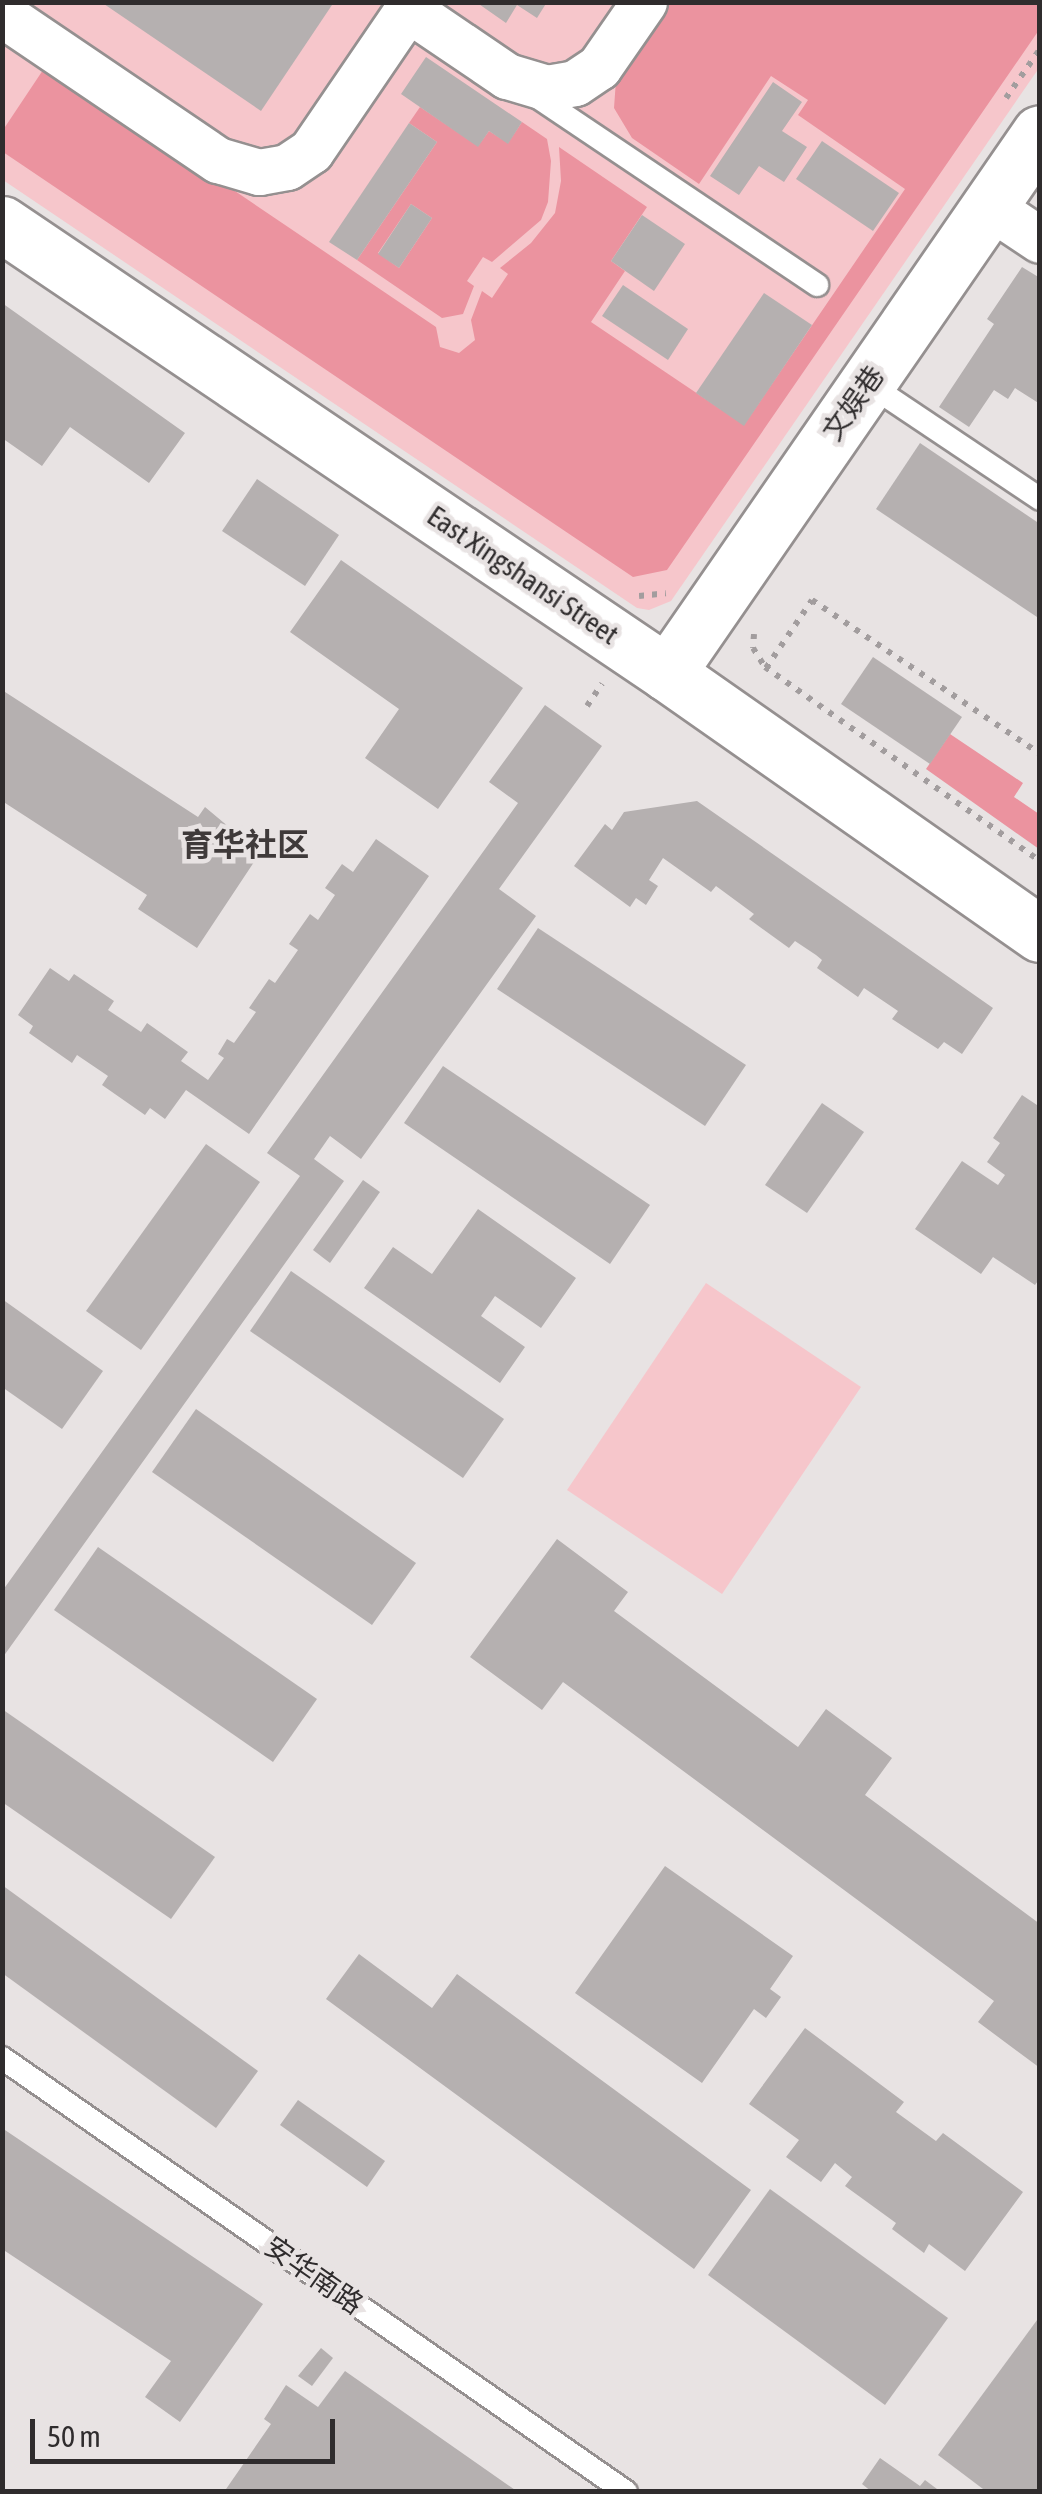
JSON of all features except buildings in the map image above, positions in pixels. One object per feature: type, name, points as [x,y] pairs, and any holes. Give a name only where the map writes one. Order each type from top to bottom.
[{"type":"street","points":[[2,14],[218,160],[259,172],[287,166],[311,151],[403,6],[507,76],[547,88],[588,76],[608,56],[644,2]]},
{"type":"street","name":"文娱巷","points":[[668,673],[1040,133]]},
{"type":"street","points":[[989,206],[1040,240]]},
{"type":"street","name":"East Xingshansi Street","points":[[2,224],[668,673],[1040,934]]},
{"type":"lane","points":[[507,76],[817,285]]},
{"type":"lane","points":[[867,383],[1040,499]]},
{"type":"lane","name":"安华南路","points":[[2,2058],[626,2492]]},
{"type":"path","points":[[766,668],[812,600],[1040,754]]},
{"type":"path","points":[[756,628],[752,648],[766,668],[1040,860]]},
{"type":"shaded area","points":[[2,3],[1039,3],[1039,68],[671,601],[649,610],[637,608],[3,180]]},
{"type":"shaded area","points":[[666,3],[1039,3],[1039,30],[667,570],[633,577],[3,152],[3,130],[47,64],[436,327],[440,347],[459,353],[475,340],[471,320],[482,291],[492,298],[508,274],[500,268],[531,243],[555,213],[561,181],[559,147],[647,207],[611,261],[625,271],[591,322],[744,425],[905,189],[798,115],[808,100],[771,76],[699,184],[632,138],[614,108],[616,80]]},
{"type":"shaded area","points":[[420,107],[478,146],[489,131],[508,143],[522,122],[547,139],[551,161],[548,202],[541,220],[492,262],[483,257],[467,281],[474,286],[463,314],[442,318],[357,260],[437,142],[409,123]],"holes":[[[411,204],[432,218],[399,268],[378,253]]]},
{"type":"shaded area","points":[[950,734],[1023,783],[1014,797],[1039,814],[1039,849],[926,769]]},
{"type":"shaded area","points":[[706,1283],[861,1387],[722,1594],[567,1490]]},
{"type":"district","name":"育华社区","points":[[245,845]]}]
